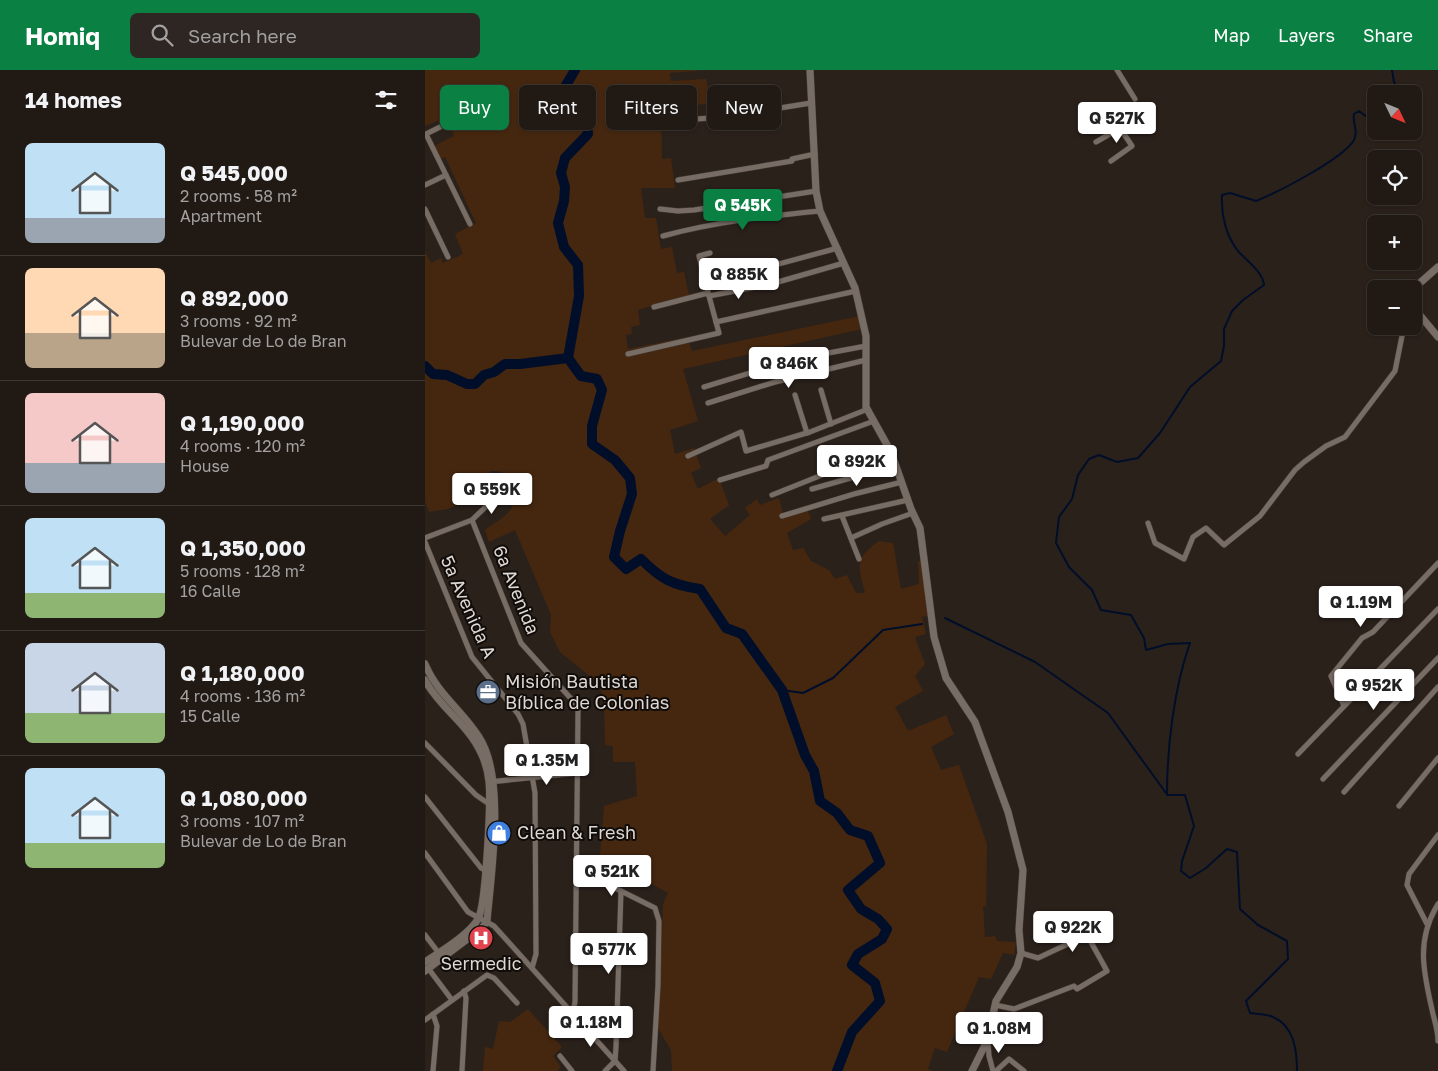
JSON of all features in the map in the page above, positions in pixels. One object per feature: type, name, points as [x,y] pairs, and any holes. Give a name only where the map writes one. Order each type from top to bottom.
[{"type":"street","points":[[810,70],[816,191],[821,211],[856,291],[866,336],[868,410],[892,455],[920,528],[934,637],[946,678],[975,722],[1008,812],[1023,870],[1019,930],[1021,953],[1017,967],[995,1005],[987,1040],[972,1071]]},
{"type":"street","points":[[1117,70],[1135,99]]},
{"type":"street","points":[[697,119],[724,117],[811,103]]},
{"type":"street","points":[[1096,142],[1141,116],[1136,108]]},
{"type":"street","points":[[440,127],[426,134],[471,224]]},
{"type":"street","points":[[1111,161],[1132,146],[1121,128]]},
{"type":"street","points":[[678,180],[691,180],[792,161],[792,159],[815,154]]},
{"type":"street","points":[[425,185],[446,175]]},
{"type":"street","points":[[660,209],[694,210],[816,191]]},
{"type":"street","points":[[425,209],[448,257]]},
{"type":"street","points":[[663,236],[681,231],[781,214],[821,211]]},
{"type":"street","points":[[749,272],[838,248]]},
{"type":"street","points":[[628,354],[719,333],[699,256],[710,253]]},
{"type":"street","points":[[654,307],[709,294],[771,284],[844,263]]},
{"type":"street","points":[[1422,281],[1438,267]]},
{"type":"street","points":[[716,322],[856,291]]},
{"type":"street","points":[[1422,318],[1438,337]]},
{"type":"street","points":[[1148,523],[1155,543],[1184,558],[1193,536],[1206,528],[1224,545],[1260,516],[1295,470],[1326,446],[1345,437],[1395,371],[1402,335]]},
{"type":"street","points":[[704,388],[796,360],[866,346]]},
{"type":"street","points":[[708,403],[775,382],[866,360]]},
{"type":"street","points":[[821,390],[831,424]]},
{"type":"street","points":[[795,395],[807,432]]},
{"type":"street","points":[[687,456],[741,432],[746,451],[868,410]]},
{"type":"street","points":[[720,480],[766,466],[768,460],[874,421]]},
{"type":"street","points":[[772,495],[827,473],[892,455]]},
{"type":"street","points":[[812,489],[896,465]]},
{"type":"street","points":[[782,516],[853,494],[902,482]]},
{"type":"street","points":[[425,540],[472,520],[498,495]]},
{"type":"street","points":[[824,519],[908,500]]},
{"type":"street","points":[[851,538],[913,513]]},
{"type":"street","points":[[842,516],[859,558]]},
{"type":"street","name":"6a Avenida","points":[[472,520],[521,643],[574,702],[578,711],[575,1002],[573,1012]]},
{"type":"street","name":"5a Avenida A","points":[[425,540],[473,658],[518,714],[523,724],[533,777],[536,954],[533,968]]},
{"type":"street","points":[[1344,706],[1331,676],[1362,638],[1373,632],[1438,563]]},
{"type":"street","points":[[1298,754],[1438,609]]},
{"type":"street","points":[[1323,778],[1438,658]]},
{"type":"street","points":[[425,664],[433,681],[479,737],[488,752],[492,782],[491,872],[487,921],[482,928],[426,967]]},
{"type":"street","points":[[425,680],[434,694],[474,741],[492,782],[479,918],[474,926],[438,952],[426,967]]},
{"type":"street","points":[[1344,792],[1438,687]]},
{"type":"street","points":[[425,743],[476,795],[489,804]]},
{"type":"street","points":[[1399,806],[1438,758]]},
{"type":"street","points":[[492,782],[578,773]]},
{"type":"street","points":[[425,797],[481,868],[485,870]]},
{"type":"street","points":[[1427,924],[1407,885],[1409,874],[1438,835]]},
{"type":"street","points":[[425,853],[468,912],[494,926],[625,1071]]},
{"type":"street","points":[[577,868],[655,908],[659,920],[653,1071]]},
{"type":"street","points":[[605,1071],[615,1061],[621,891]]},
{"type":"street","points":[[1438,904],[1427,924],[1422,947],[1423,964],[1438,1040]]},
{"type":"street","points":[[425,934],[438,952]]},
{"type":"street","points":[[995,1005],[1014,1009],[1073,986],[1077,989],[1107,972],[1087,935],[1038,958],[1021,953]]},
{"type":"street","points":[[426,967],[452,1000]]},
{"type":"street","points":[[425,1020],[484,976],[489,975],[517,1003]]},
{"type":"street","points":[[462,1071],[466,998],[464,991]]},
{"type":"street","points":[[433,1014],[437,1026],[433,1071]]},
{"type":"street","points":[[987,1040],[989,1056],[995,1071],[1009,1059],[1024,1071]]},
{"type":"street","points":[[561,1056],[572,1071]]},
{"type":"shaded area","points":[[425,70],[706,70],[670,73],[671,81],[706,79],[707,104],[697,105],[697,85],[606,85],[606,130],[661,130],[662,159],[671,158],[675,188],[641,188],[645,218],[656,218],[661,249],[672,247],[677,273],[684,272],[689,295],[638,310],[640,325],[631,327],[632,334],[626,335],[628,349],[687,337],[692,351],[860,316],[862,329],[683,369],[698,421],[670,430],[675,454],[694,448],[701,468],[691,473],[698,489],[719,478],[729,505],[710,519],[725,536],[750,515],[745,508],[757,499],[760,505],[779,498],[783,513],[806,506],[811,519],[787,533],[793,550],[803,548],[811,561],[829,570],[835,579],[847,575],[856,593],[865,593],[860,569],[862,558],[879,541],[893,543],[901,589],[919,584],[918,561],[927,561],[933,615],[922,617],[926,634],[915,637],[925,664],[915,676],[923,691],[895,707],[908,731],[946,715],[954,734],[931,747],[941,770],[959,765],[987,844],[986,906],[983,906],[985,937],[995,936],[997,941],[1016,942],[1014,955],[1003,953],[991,979],[979,977],[947,1052],[935,1048],[928,1069],[933,1071],[672,1071],[671,1050],[658,1028],[663,904],[668,893],[634,874],[628,886],[599,869],[604,806],[637,796],[635,762],[613,762],[613,746],[605,745],[604,697],[597,682],[560,652],[550,632],[551,615],[515,530],[489,542],[485,530],[510,510],[516,496],[514,483],[505,474],[499,471],[491,471],[459,504],[448,509],[429,512],[425,502],[425,251],[431,263],[441,258],[443,263],[463,254],[455,234],[476,223],[445,157],[440,159],[434,146],[454,136],[452,130],[509,130],[509,85],[440,85],[440,120],[425,126]]},
{"type":"shaded area","points":[[528,1009],[562,1047],[553,1056],[561,1067],[557,1071],[483,1071],[485,1047],[493,1049],[499,1021],[510,1022]]},
{"type":"waterway","points":[[568,358],[579,296],[578,265],[564,247],[558,223],[564,201],[565,187],[561,173],[565,158],[588,134],[587,125],[559,106],[562,92],[575,70]]},
{"type":"waterway","points":[[1392,70],[1396,85]]},
{"type":"waterway","points":[[1297,1071],[1295,1047],[1286,1026],[1271,1016],[1250,1013],[1246,1001],[1288,959],[1287,941],[1258,925],[1240,909],[1237,852],[1227,849],[1206,868],[1190,878],[1181,871],[1182,861],[1194,826],[1185,795],[1167,795],[1167,777],[1176,698],[1184,660],[1190,643],[1168,644],[1146,650],[1144,638],[1131,615],[1101,610],[1092,590],[1069,567],[1056,543],[1059,517],[1072,499],[1078,475],[1089,459],[1099,455],[1117,462],[1138,458],[1160,433],[1190,387],[1221,361],[1224,346],[1224,329],[1232,311],[1243,300],[1264,285],[1258,271],[1238,251],[1230,239],[1223,218],[1222,195],[1230,193],[1256,201],[1309,174],[1348,148],[1355,137],[1354,114],[1359,111],[1367,117]]},
{"type":"waterway","points":[[425,366],[433,374],[447,375],[467,384],[475,384],[484,375],[494,372],[505,364],[568,358],[581,376],[597,379],[602,390],[592,426],[592,444],[615,460],[630,478],[632,494],[614,557],[626,569],[641,559],[667,580],[700,589],[726,628],[742,634],[782,690],[805,755],[814,771],[820,801],[837,813],[850,830],[868,836],[880,863],[848,890],[861,909],[878,919],[887,929],[882,939],[858,954],[852,965],[875,983],[880,1001],[852,1032],[837,1071]]},
{"type":"waterway","points":[[945,618],[1035,662],[1108,713],[1166,793]]},
{"type":"waterway","points":[[782,690],[803,693],[833,678],[883,630],[922,624]]},
{"type":"place","name":"Misión Bautista Bíblica de Colonias","points":[[488,692]]},
{"type":"place","name":"Clean & Fresh","points":[[499,833]]},
{"type":"place","name":"Sermedic","points":[[481,938]]}]
